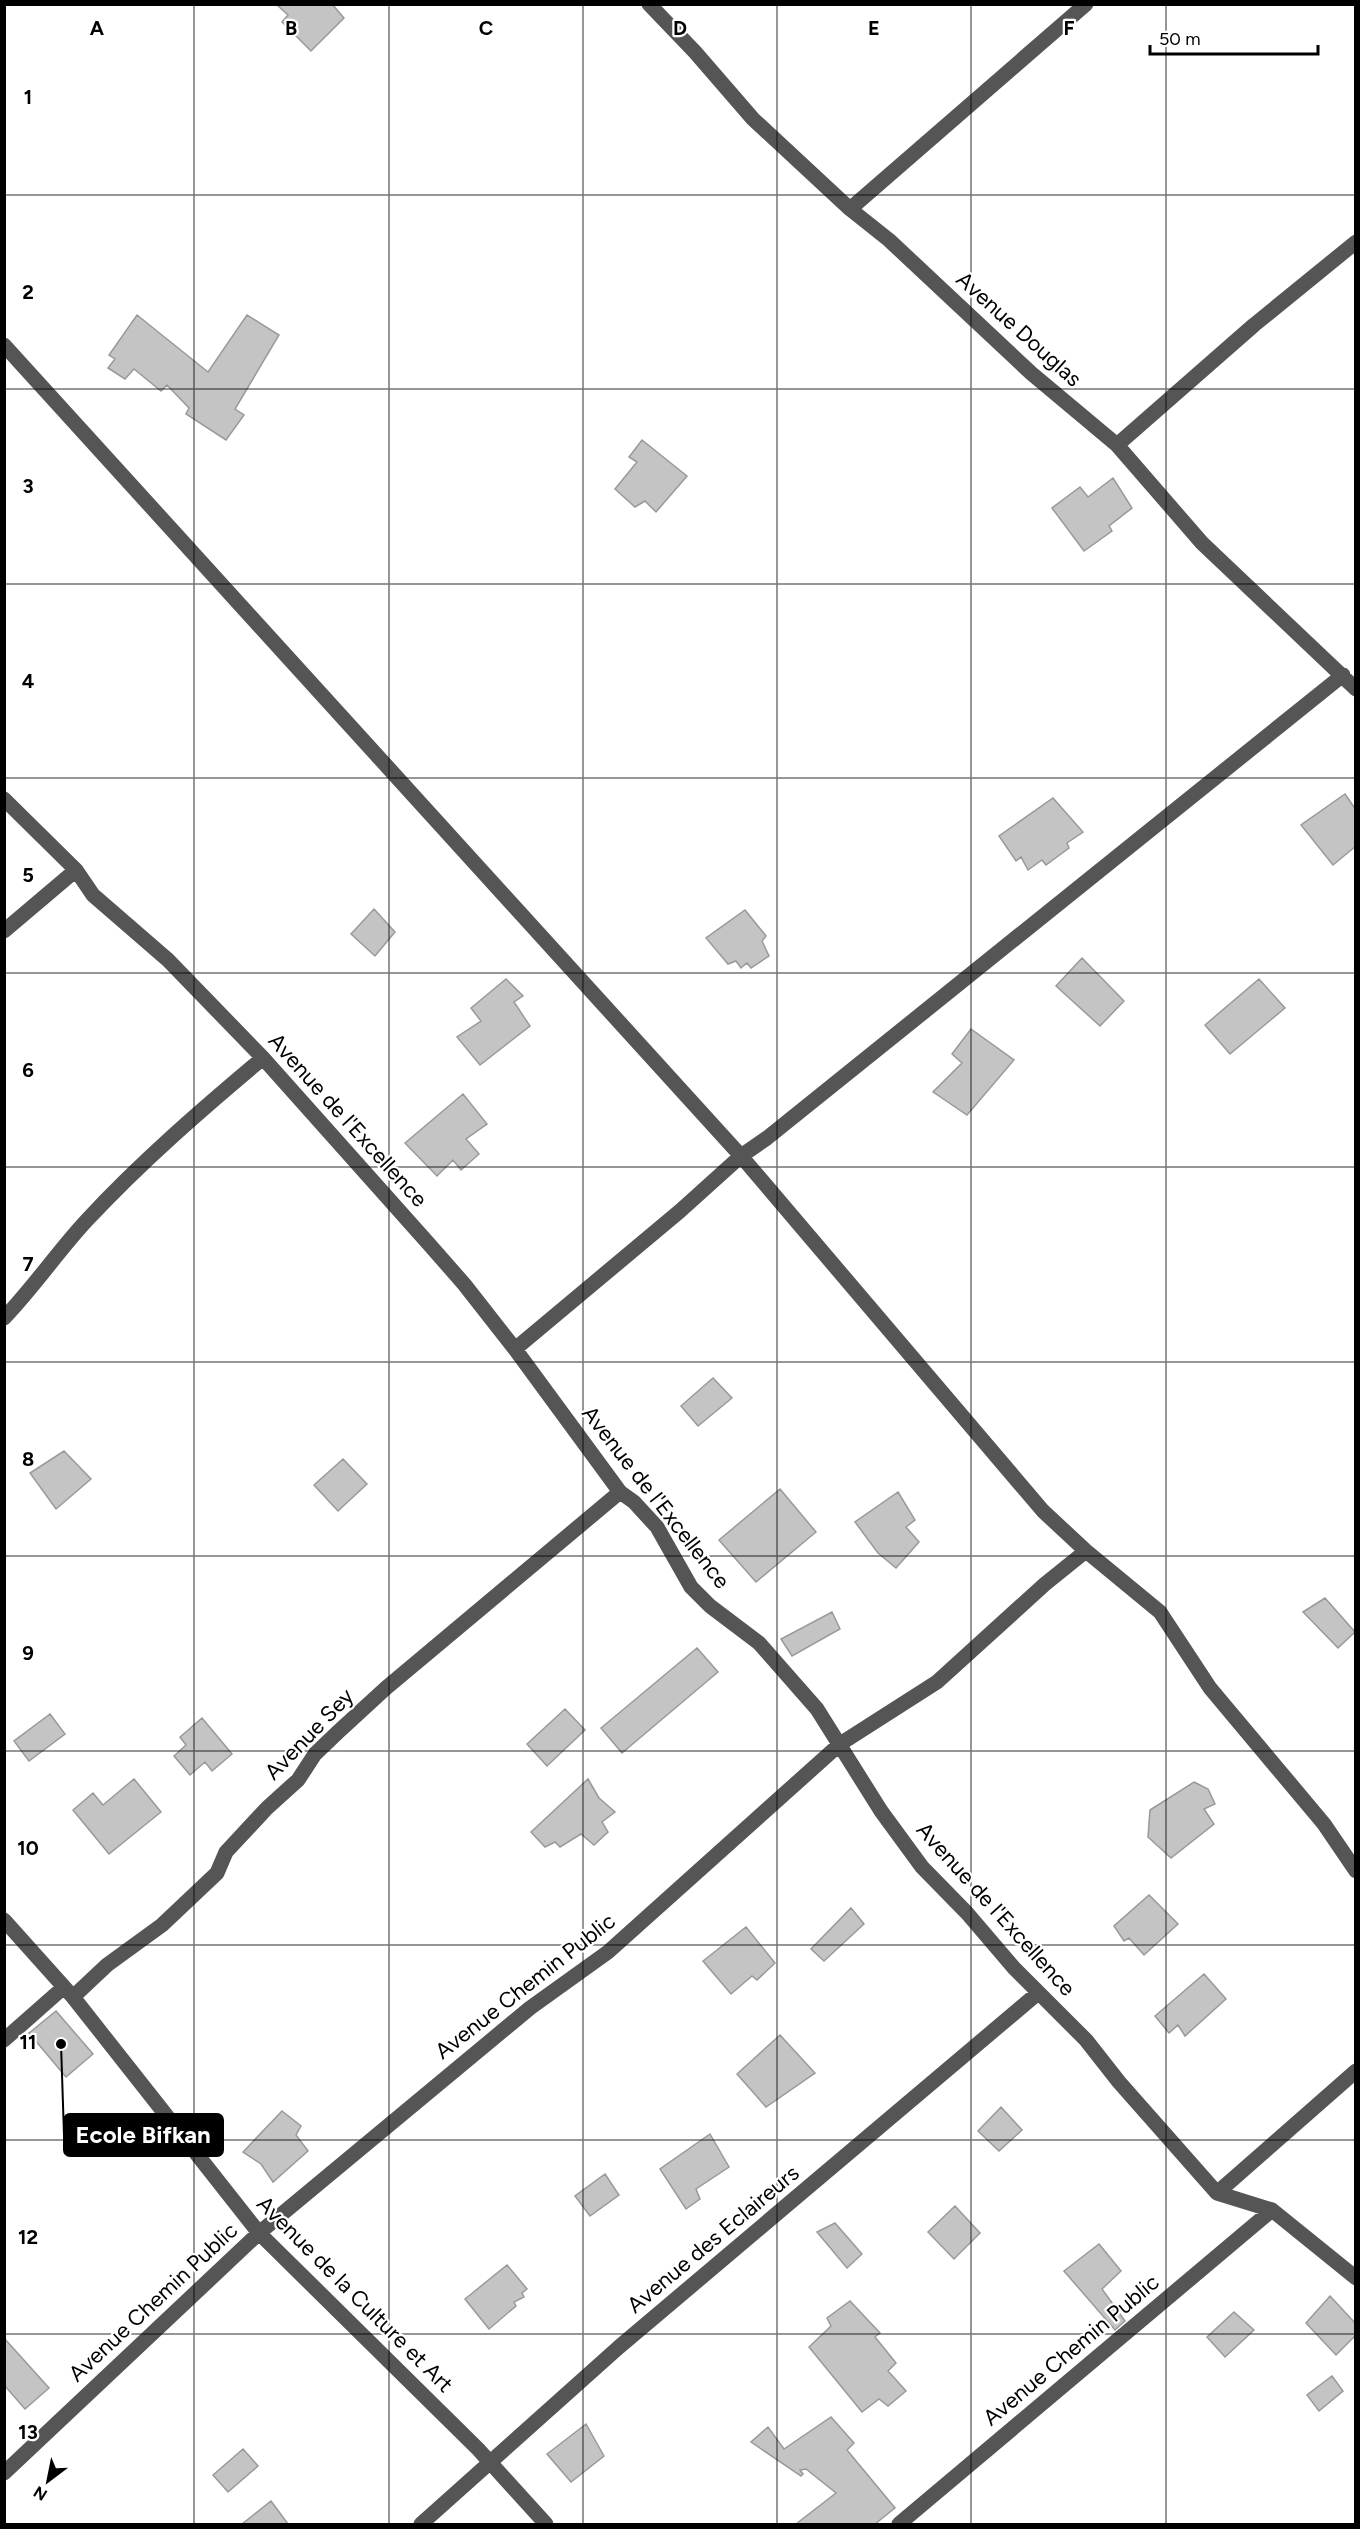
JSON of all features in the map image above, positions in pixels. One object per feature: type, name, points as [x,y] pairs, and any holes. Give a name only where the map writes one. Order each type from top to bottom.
[{"type":"street","name":"Avenue Douglas","points":[[649,4],[695,52],[753,119],[850,209],[889,240],[1031,374],[1117,445],[1202,543],[1356,689]]},
{"type":"street","points":[[850,209],[1086,4]]},
{"type":"street","points":[[1117,445],[1254,326],[1356,242]]},
{"type":"street","points":[[4,345],[741,1156],[1043,1511],[1086,1551],[1160,1612],[1210,1688],[1324,1824],[1356,1870]]},
{"type":"street","points":[[515,1349],[680,1211],[741,1156],[767,1138],[1343,675]]},
{"type":"street","name":"Avenue de l'Excellence","points":[[4,799],[76,870],[93,895],[168,960],[263,1059],[464,1284],[515,1349],[620,1492],[634,1502],[657,1527],[691,1587],[710,1606],[759,1643],[817,1709],[881,1811],[922,1868],[967,1913],[992,1945],[1086,2040],[1119,2082],[1217,2193]]},
{"type":"street","points":[[4,931],[76,870]]},
{"type":"street","points":[[4,1318],[32,1289],[86,1221],[128,1179],[203,1109],[263,1059]]},
{"type":"street","name":"Avenue Sey","points":[[4,2040],[162,1924],[217,1873],[226,1852],[267,1808],[298,1780],[315,1754],[338,1732],[386,1688],[620,1492]]},
{"type":"street","name":"Avenue Chemin Public","points":[[4,2473],[259,2233],[530,2008],[608,1952],[840,1744],[937,1682],[1044,1584],[1086,1551]]},
{"type":"street","name":"Avenue de la Culture et Art","points":[[4,1920],[68,1992],[259,2233],[490,2462],[546,2524]]},
{"type":"street","name":"Avenue des Eclaireurs","points":[[421,2524],[619,2347],[1038,1993]]},
{"type":"street","points":[[1217,2193],[1356,2071]]},
{"type":"street","points":[[1217,2193],[1272,2210],[1356,2278]]},
{"type":"street","name":"Avenue Chemin Public","points":[[899,2524],[1272,2210]]},
{"type":"building","points":[[276,4],[332,4],[344,18],[311,51],[282,22],[288,15]]},
{"type":"building","points":[[137,315],[208,372],[247,315],[279,335],[235,409],[244,415],[226,440],[186,414],[189,408],[167,385],[161,391],[134,369],[125,379],[108,368],[115,359],[109,355]]},
{"type":"building","points":[[642,440],[687,476],[656,512],[645,501],[635,507],[615,489],[637,462],[629,457]]},
{"type":"building","points":[[1113,478],[1132,508],[1109,526],[1112,531],[1084,551],[1052,508],[1080,487],[1088,497]]},
{"type":"building","points":[[1345,794],[1356,810],[1356,846],[1333,865],[1301,825]]},
{"type":"building","points":[[1053,798],[1083,832],[1067,843],[1069,848],[1046,865],[1042,860],[1028,870],[1021,857],[1016,861],[999,836]]},
{"type":"building","points":[[374,909],[395,932],[375,956],[351,934]]},
{"type":"building","points":[[745,910],[766,936],[762,941],[769,956],[751,968],[747,963],[741,968],[736,961],[728,964],[706,938]]},
{"type":"building","points":[[1082,958],[1124,1001],[1100,1026],[1056,986]]},
{"type":"building","points":[[506,979],[523,996],[514,1002],[530,1026],[480,1065],[457,1037],[481,1021],[471,1008]]},
{"type":"building","points":[[1259,979],[1285,1008],[1230,1054],[1205,1025]]},
{"type":"building","points":[[971,1029],[1014,1060],[967,1115],[933,1092],[962,1063],[952,1054]]},
{"type":"building","points":[[463,1094],[487,1124],[466,1139],[479,1154],[461,1170],[453,1160],[437,1176],[405,1143]]},
{"type":"building","points":[[713,1378],[732,1398],[698,1426],[681,1406]]},
{"type":"building","points":[[64,1451],[91,1479],[56,1509],[30,1473]]},
{"type":"building","points":[[343,1459],[367,1484],[338,1511],[314,1485]]},
{"type":"building","points":[[780,1489],[816,1532],[756,1582],[719,1540]]},
{"type":"building","points":[[898,1492],[915,1520],[906,1527],[919,1542],[896,1568],[878,1553],[855,1522]]},
{"type":"building","points":[[1325,1598],[1355,1632],[1338,1648],[1303,1612]]},
{"type":"building","points":[[832,1612],[840,1629],[792,1656],[781,1639]]},
{"type":"building","points":[[697,1648],[718,1672],[622,1753],[601,1728]]},
{"type":"building","points":[[565,1709],[585,1730],[547,1766],[527,1744]]},
{"type":"building","points":[[50,1714],[65,1734],[29,1761],[14,1741]]},
{"type":"building","points":[[202,1718],[232,1754],[212,1771],[205,1762],[190,1775],[174,1756],[186,1745],[180,1737]]},
{"type":"building","points":[[134,1779],[161,1812],[109,1854],[73,1810],[93,1793],[103,1805]]},
{"type":"building","points":[[588,1779],[599,1798],[615,1812],[602,1822],[608,1832],[594,1845],[581,1834],[560,1847],[555,1842],[545,1847],[531,1832]]},
{"type":"building","points":[[1194,1782],[1208,1789],[1215,1804],[1204,1809],[1214,1824],[1171,1858],[1148,1837],[1150,1810]]},
{"type":"building","points":[[1149,1895],[1178,1924],[1144,1955],[1129,1938],[1124,1941],[1114,1926]]},
{"type":"building","points":[[851,1908],[864,1924],[824,1961],[811,1949]]},
{"type":"building","points":[[746,1927],[775,1963],[757,1980],[752,1976],[731,1994],[703,1961]]},
{"type":"building","points":[[1204,1974],[1226,1999],[1185,2036],[1178,2025],[1169,2033],[1155,2016]]},
{"type":"building","points":[[56,2011],[93,2054],[66,2077],[29,2033]]},
{"type":"building","points":[[780,2035],[815,2073],[766,2107],[737,2074]]},
{"type":"building","points":[[1001,2107],[1022,2130],[999,2151],[978,2131]]},
{"type":"building","points":[[282,2111],[301,2126],[296,2135],[308,2151],[273,2182],[261,2164],[243,2152]]},
{"type":"building","points":[[710,2134],[729,2167],[696,2189],[700,2199],[686,2209],[660,2169]]},
{"type":"building","points":[[605,2174],[619,2195],[590,2216],[575,2196]]},
{"type":"building","points":[[955,2206],[980,2233],[954,2259],[928,2232]]},
{"type":"building","points":[[835,2223],[862,2254],[847,2268],[817,2232]]},
{"type":"building","points":[[1099,2244],[1121,2271],[1102,2289],[1125,2321],[1115,2330],[1064,2271]]},
{"type":"building","points":[[507,2265],[527,2289],[522,2293],[524,2297],[514,2302],[516,2306],[489,2329],[465,2299]]},
{"type":"building","points":[[1330,2296],[1356,2324],[1356,2335],[1336,2355],[1306,2323]]},
{"type":"building","points":[[850,2301],[880,2333],[875,2337],[896,2363],[888,2371],[906,2391],[888,2406],[879,2399],[862,2412],[809,2347],[831,2326],[827,2318]]},
{"type":"building","points":[[1234,2312],[1254,2330],[1225,2357],[1207,2337]]},
{"type":"building","points":[[4,2338],[49,2388],[25,2409],[4,2385]]},
{"type":"building","points":[[1332,2376],[1343,2391],[1319,2411],[1307,2395]]},
{"type":"building","points":[[831,2417],[854,2443],[847,2450],[895,2508],[875,2524],[796,2524],[836,2493],[806,2469],[800,2470],[803,2474],[801,2476],[751,2442],[768,2427],[784,2449]]},
{"type":"building","points":[[586,2424],[604,2456],[571,2482],[547,2454]]},
{"type":"building","points":[[243,2449],[258,2466],[228,2492],[213,2475]]},
{"type":"building","points":[[271,2501],[288,2524],[242,2524]]},
{"type":"place","name":"Ecole Bifkan","points":[[61,2044]]}]
